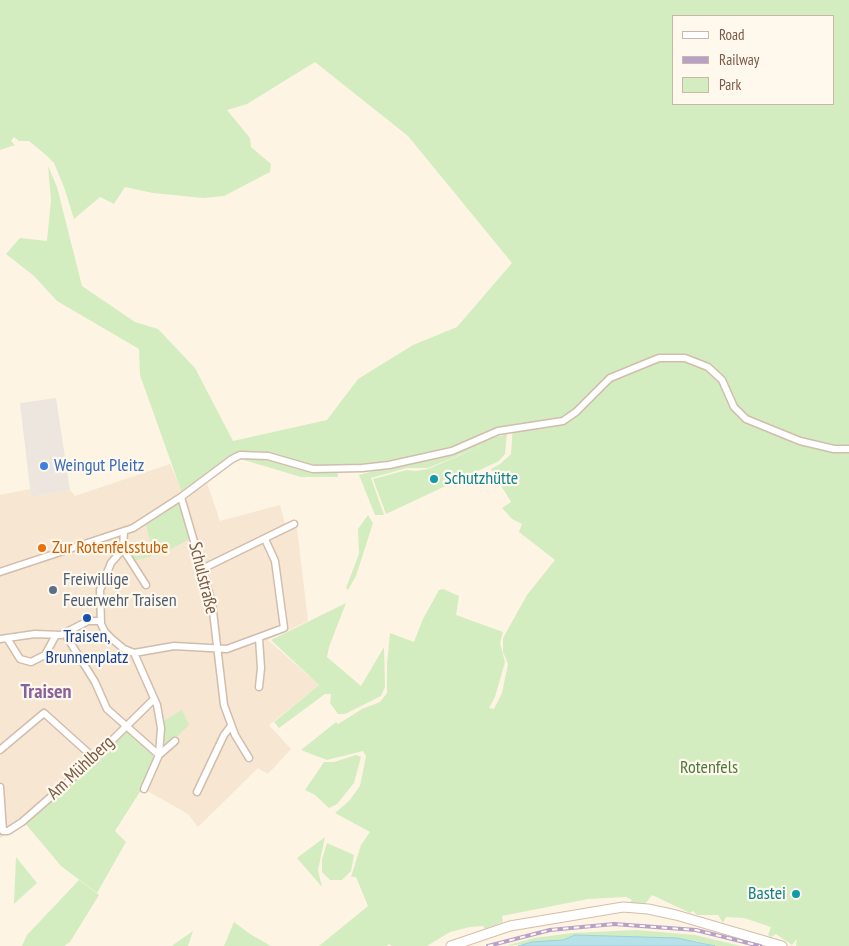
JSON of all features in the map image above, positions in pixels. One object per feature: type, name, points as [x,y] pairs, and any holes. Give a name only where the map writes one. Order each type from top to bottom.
[{"type":"main road","points":[[451,946],[510,926],[623,907],[648,909],[676,915],[782,946]]},
{"type":"street","points":[[0,572],[136,527],[181,497],[232,458],[240,455],[268,456],[313,469],[371,468],[452,450],[498,431],[557,423],[576,412],[610,378],[645,362],[666,357],[691,359],[713,371],[726,386],[737,411],[746,419],[794,439],[834,449],[849,449]]},
{"type":"street","name":"Schulstraße","points":[[181,497],[212,603],[224,706],[230,726],[243,752],[249,758]]},
{"type":"street","points":[[202,569],[294,524]]},
{"type":"street","points":[[124,531],[123,549],[146,585]]},
{"type":"street","points":[[123,549],[111,563],[101,586],[101,621],[102,629],[107,635],[124,649],[134,653],[174,646],[216,650],[231,648],[284,628],[275,561],[265,539]]},
{"type":"street","points":[[3,639],[35,634],[65,634],[88,621],[101,621]]},
{"type":"street","points":[[65,634],[95,682],[107,709],[159,755]]},
{"type":"street","points":[[3,639],[20,659],[31,662],[45,655],[56,635]]},
{"type":"street","points":[[258,638],[261,668],[259,687]]},
{"type":"street","points":[[134,653],[154,699],[160,728],[159,755],[144,789]]},
{"type":"street","name":"Am Mühlberg","points":[[0,787],[3,830],[8,831],[22,822],[94,758],[154,699]]},
{"type":"street","points":[[0,750],[44,713],[94,758]]},
{"type":"street","points":[[197,792],[230,726]]},
{"type":"street","points":[[159,755],[175,741]]},
{"type":"shaded area","points":[[56,398],[70,490],[31,497],[20,403]]},
{"type":"shaded area","points":[[170,464],[185,498],[207,483],[220,521],[280,505],[285,524],[296,520],[308,621],[268,640],[319,685],[269,725],[291,749],[268,774],[258,768],[198,827],[188,814],[144,789],[159,755],[146,745],[0,838],[0,495],[30,489],[31,497],[70,490],[75,496]]},
{"type":"green space","name":"Rotenfels","points":[[0,0],[849,0],[849,946],[796,946],[797,939],[792,945],[776,934],[771,937],[768,935],[771,927],[744,918],[726,917],[723,923],[718,915],[697,915],[693,911],[690,913],[652,895],[645,904],[629,903],[632,900],[626,897],[588,899],[502,916],[503,922],[485,929],[483,926],[470,927],[450,932],[427,946],[392,946],[389,944],[387,946],[319,946],[368,906],[356,877],[351,877],[361,845],[370,832],[335,813],[349,801],[360,786],[366,756],[363,751],[327,760],[301,750],[336,722],[338,724],[362,709],[380,702],[387,693],[390,633],[414,642],[423,619],[439,590],[443,589],[459,596],[456,615],[503,632],[500,643],[505,662],[495,697],[489,708],[494,709],[502,693],[508,664],[503,652],[503,638],[527,595],[555,560],[519,532],[522,524],[512,519],[502,508],[511,502],[491,469],[511,454],[513,425],[489,430],[465,442],[446,448],[389,462],[356,466],[309,466],[253,451],[238,452],[182,493],[140,375],[139,349],[57,301],[34,276],[6,254],[20,238],[47,241],[51,200],[48,166],[57,187],[82,286],[135,322],[158,329],[195,368],[233,441],[327,420],[358,379],[413,345],[457,327],[512,263],[408,136],[315,62],[247,104],[227,110],[250,138],[251,147],[271,164],[270,172],[224,196],[203,198],[153,193],[125,187],[114,204],[100,197],[74,219],[54,163],[29,141],[19,141],[14,137],[11,141],[15,145],[0,150]]},
{"type":"green space","points":[[507,434],[505,454],[499,461],[386,514],[373,479],[407,470],[428,469],[484,445],[428,468],[407,468],[371,478],[384,515],[375,515],[359,475]]},
{"type":"green space","points":[[244,457],[335,471],[338,472],[338,477],[301,477],[244,460]]},
{"type":"green space","points":[[177,504],[181,506],[191,538],[164,553],[133,561],[126,550],[151,545],[146,525]]},
{"type":"green space","points":[[368,515],[373,523],[356,576],[348,590],[346,588],[359,554],[358,529]]},
{"type":"green space","points":[[346,603],[327,657],[361,686],[384,647],[385,687],[381,696],[345,714],[338,714],[330,703],[331,694],[325,694],[279,728],[274,722],[319,685],[271,640]]},
{"type":"green space","points":[[182,710],[189,725],[169,744],[164,742],[164,721]]},
{"type":"green space","points":[[127,730],[150,751],[155,760],[143,787],[115,831],[126,842],[97,893],[61,866],[24,822]]},
{"type":"green space","points":[[356,755],[361,757],[354,783],[337,804],[329,808],[315,795],[305,790],[324,762],[334,762]]},
{"type":"green space","points":[[325,837],[318,870],[322,887],[297,858]]},
{"type":"green space","points":[[327,843],[354,855],[351,871],[342,880],[330,880],[322,872],[322,859]]},
{"type":"green space","points":[[16,857],[37,883],[14,904]]},
{"type":"green space","points":[[79,880],[99,895],[70,942],[64,946],[22,946],[27,935]]},
{"type":"green space","points":[[234,922],[250,934],[271,946],[224,946]]},
{"type":"green space","points":[[636,930],[695,935],[741,946],[715,946],[696,941],[575,935],[563,940],[505,946],[534,938],[572,933]]},
{"type":"green space","points":[[193,931],[188,946],[172,946],[173,945]]},
{"type":"water","points":[[575,935],[677,938],[715,946],[518,946],[532,942],[563,940]]},
{"type":"railway","points":[[488,946],[550,930],[614,924],[696,930],[760,946]]},
{"type":"place","name":"Weingut Pleitz","points":[[44,466]]},
{"type":"place","name":"Schutzhütte","points":[[434,479]]},
{"type":"place","name":"Zur Rotenfelsstube","points":[[42,548]]},
{"type":"place","name":"Freiwillige Feuerwehr Traisen","points":[[53,590]]},
{"type":"place","name":"Traisen, Brunnenplatz","points":[[87,618]]},
{"type":"place","name":"Bastei","points":[[796,894]]},
{"type":"district","name":"Traisen","points":[[46,692]]}]
